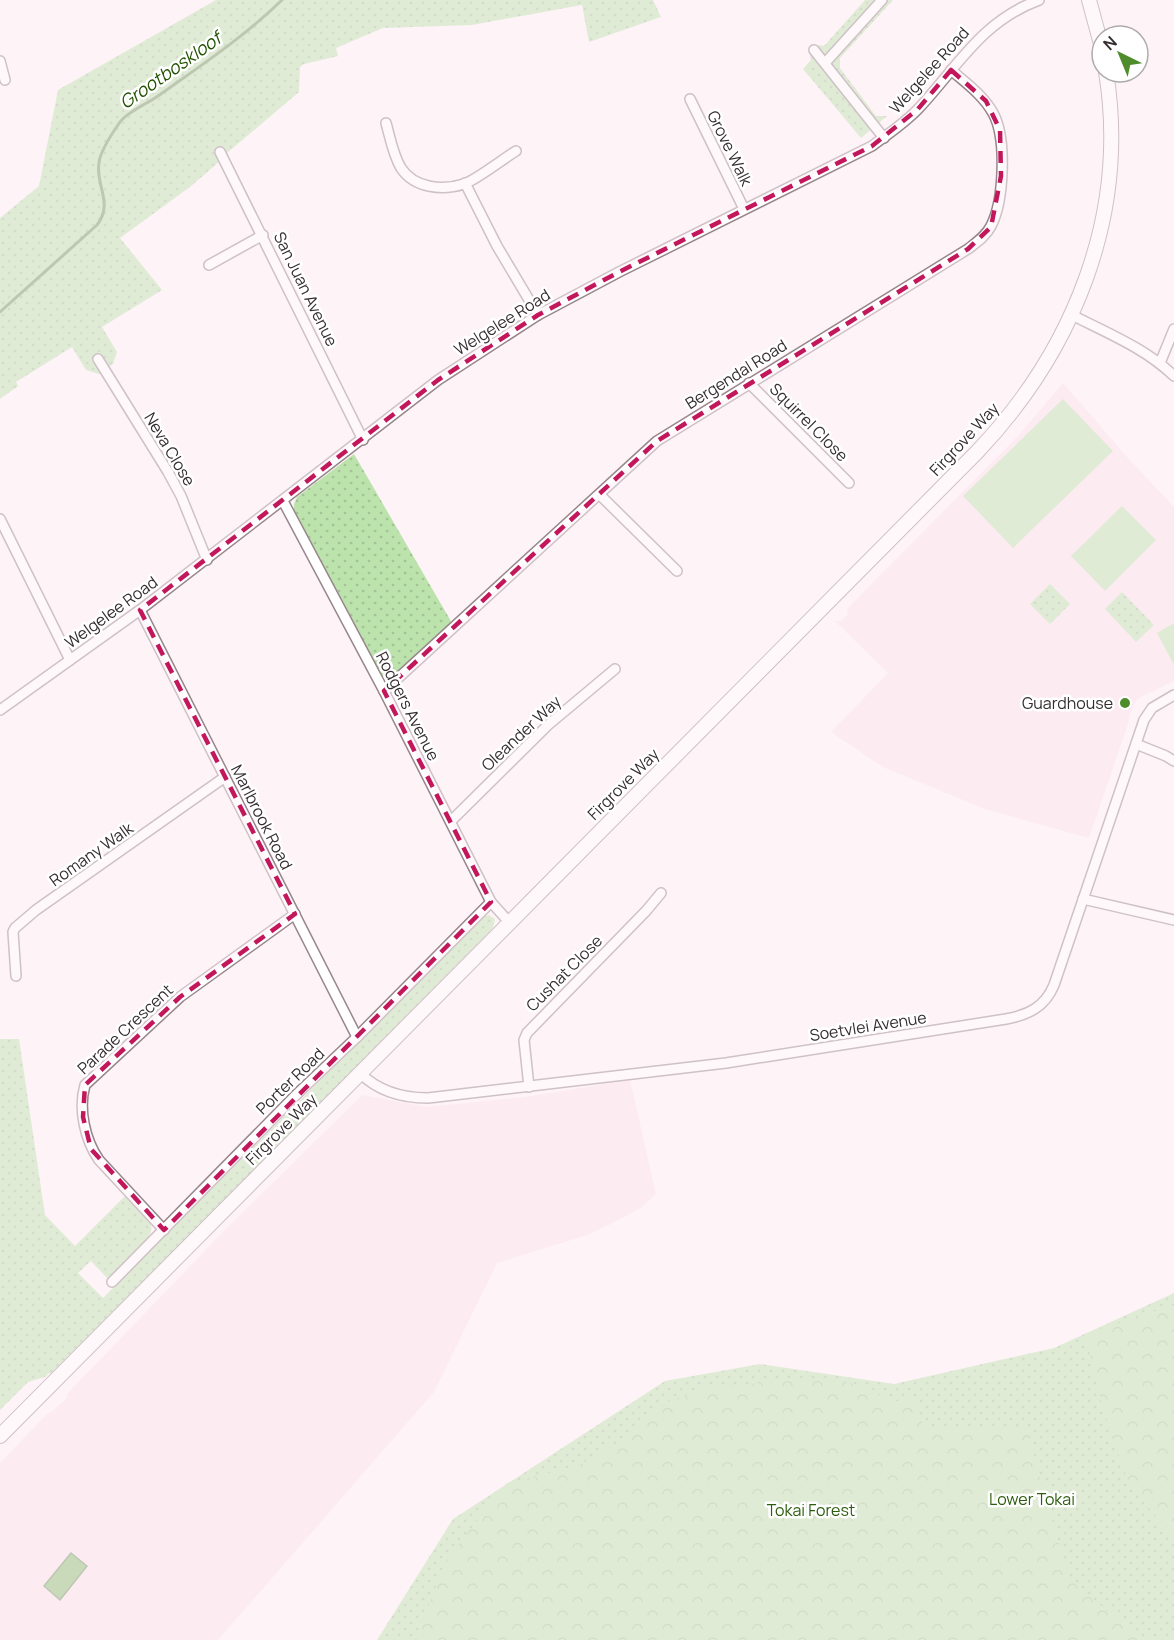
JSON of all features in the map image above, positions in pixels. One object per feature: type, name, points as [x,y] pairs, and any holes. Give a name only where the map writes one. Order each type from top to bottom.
[{"type":"street","points":[[825,63],[882,0]]},
{"type":"street","name":"Welgelee Road","points":[[0,710],[207,560],[438,380],[538,315],[884,138],[918,109],[986,31],[1016,9],[1039,0]]},
{"type":"street","points":[[1089,0],[1096,24]]},
{"type":"street","points":[[814,50],[884,138]]},
{"type":"street","points":[[0,61],[5,80]]},
{"type":"street","name":"Bergendal Road","points":[[384,691],[669,432],[968,249],[981,238],[991,227],[998,203],[1003,148],[994,115],[986,101],[951,70]]},
{"type":"street","name":"Firgrove Way","points":[[0,1436],[995,433],[1035,382],[1056,346],[1072,315],[1095,250],[1107,199],[1111,154],[1107,84]]},
{"type":"street","name":"Grove Walk","points":[[690,99],[744,209]]},
{"type":"street","points":[[386,123],[400,167],[415,182],[432,186],[465,183],[516,151]]},
{"type":"street","name":"San Juan Avenue","points":[[220,152],[363,440]]},
{"type":"street","points":[[465,183],[497,246],[538,315]]},
{"type":"street","points":[[208,265],[263,235]]},
{"type":"street","points":[[1072,315],[1161,363],[1174,376]]},
{"type":"street","points":[[1161,363],[1174,330]]},
{"type":"street","name":"Neva Close","points":[[98,359],[168,471],[181,496],[207,560]]},
{"type":"street","name":"Squirrel Close","points":[[749,383],[849,483]]},
{"type":"street","points":[[600,495],[677,572]]},
{"type":"street","name":"Rodgers Avenue","points":[[283,501],[384,691],[491,902],[509,922]]},
{"type":"street","points":[[0,519],[70,660]]},
{"type":"street","name":"Marlbrook Road","points":[[140,610],[357,1037]]},
{"type":"street","name":"Oleander Way","points":[[451,821],[548,725],[615,669]]},
{"type":"street","name":"Soetvlei Avenue","points":[[360,1073],[370,1083],[410,1098],[428,1098],[823,1049],[1028,1014],[1044,1002],[1050,994],[1144,720],[1152,708],[1174,695]]},
{"type":"street","points":[[1136,744],[1174,761]]},
{"type":"street","name":"Romany Walk","points":[[16,976],[12,941],[15,928],[36,910],[225,777]]},
{"type":"street","name":"Cushat Close","points":[[529,1087],[524,1040],[526,1033],[661,893]]},
{"type":"street","points":[[1083,899],[1174,920]]},
{"type":"street","name":"Porter Road","points":[[112,1282],[491,902]]},
{"type":"street","name":"Parade Crescent","points":[[164,1230],[91,1149],[83,1117],[85,1085],[180,997],[295,914]]},
{"type":"highlighted area","points":[[951,70],[986,101],[1000,130],[1001,176],[991,227],[968,249],[657,441],[384,691],[491,902],[164,1230],[91,1149],[83,1117],[85,1085],[180,997],[295,914],[140,610],[438,380],[538,315],[872,146],[918,109]]},
{"type":"shaded area","points":[[1063,383],[1174,507],[1174,681],[1137,699],[1129,716],[1089,838],[985,809],[883,767],[831,732],[888,673],[835,621],[841,621],[848,614],[847,609],[1018,436]]},
{"type":"shaded area","points":[[630,1080],[656,1194],[642,1207],[587,1235],[497,1263],[434,1392],[218,1640],[0,1640],[0,1463],[47,1414],[67,1398],[67,1394],[222,1233],[362,1095],[427,1107],[526,1097]]},
{"type":"shaded area","points":[[71,1553],[87,1566],[60,1600],[44,1586]]},
{"type":"green space","points":[[216,0],[653,0],[661,17],[589,42],[582,5],[472,25],[383,28],[336,48],[338,56],[304,64],[300,67],[299,92],[227,153],[262,223],[254,227],[220,161],[190,187],[120,238],[162,290],[102,327],[117,352],[113,364],[99,374],[86,370],[72,347],[16,382],[18,386],[0,399],[0,218],[39,186],[58,90]]},
{"type":"green space","points":[[865,0],[893,0],[840,58],[840,68],[876,116],[887,116],[861,138],[803,69],[811,60],[810,55],[819,45],[824,46]]},
{"type":"green space","points":[[1063,399],[1113,451],[1013,548],[963,496]]},
{"type":"green space","points":[[354,454],[452,623],[389,679],[382,677],[294,513],[297,497]]},
{"type":"green space","points":[[1122,506],[1156,540],[1105,591],[1071,556]]},
{"type":"green space","points":[[1050,584],[1070,604],[1050,624],[1030,604]]},
{"type":"green space","points":[[1122,592],[1154,625],[1136,642],[1105,609]]},
{"type":"green space","points":[[1174,623],[1174,665],[1157,633]]},
{"type":"green space","points":[[489,915],[495,919],[493,928],[51,1375],[49,1373],[45,1377],[28,1382],[0,1410],[0,1039],[19,1039],[45,1215],[75,1246],[125,1196],[151,1224],[149,1236],[108,1279],[91,1261],[78,1273],[103,1298],[484,916]]},
{"type":"green space","name":"Tokai Forest","points":[[1174,1293],[1174,1640],[377,1640],[453,1519],[665,1381],[760,1364],[894,1384],[1054,1348]]},
{"type":"green space","points":[[1174,1305],[1174,1537],[1129,1485],[1102,1405],[1085,1334]]},
{"type":"green space","name":"Tokai Forest","points":[[834,1378],[871,1389],[890,1403],[914,1397],[924,1428],[1025,1426],[1069,1579],[1142,1640],[415,1640],[447,1559],[507,1483],[577,1466],[624,1440],[669,1401],[707,1387]]},
{"type":"waterway","name":"Grootboskloof","points":[[0,312],[97,225],[104,209],[98,171],[100,158],[107,142],[123,118],[222,51],[282,0]]},
{"type":"place","name":"Guardhouse","points":[[1125,703]]},
{"type":"park label","name":"Lower Tokai","points":[[1032,1499]]}]
